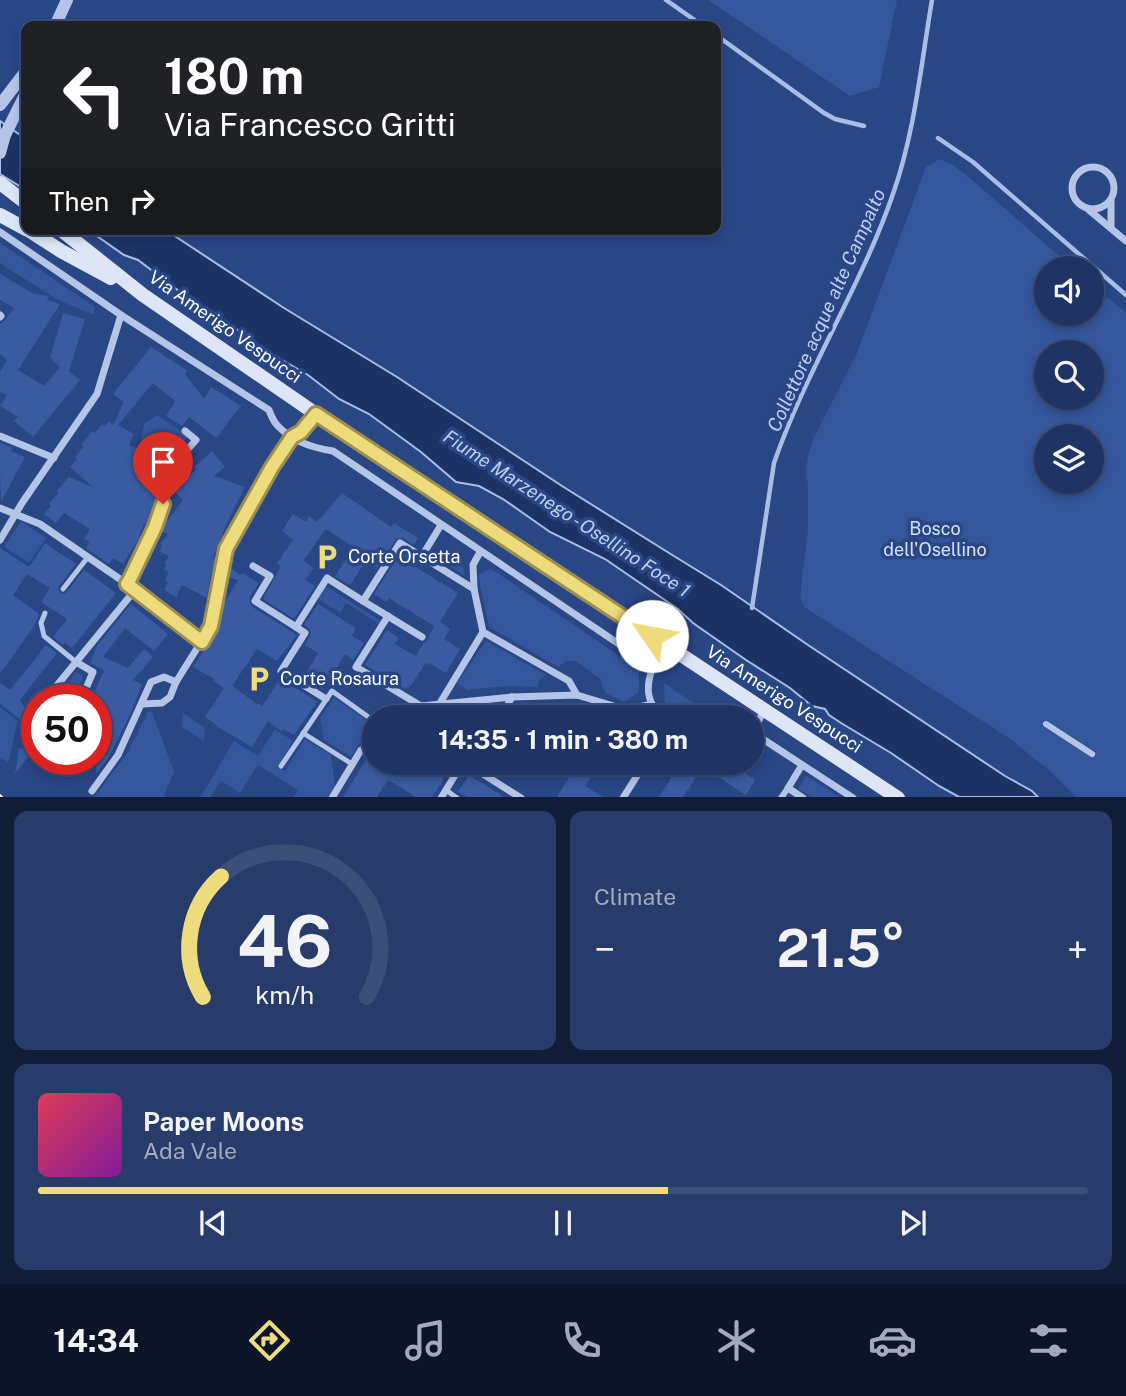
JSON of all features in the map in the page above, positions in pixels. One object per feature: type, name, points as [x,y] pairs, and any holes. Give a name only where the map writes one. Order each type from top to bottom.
[{"type":"main road","points":[[0,183],[21,199]]},
{"type":"main road","points":[[0,215],[21,226]]},
{"type":"main road","points":[[36,235],[143,295]]},
{"type":"main road","name":"Via Amerigo Vespucci","points":[[68,235],[143,295],[316,414],[898,797]]},
{"type":"street","points":[[57,21],[67,0]]},
{"type":"street","points":[[4,101],[21,78]]},
{"type":"street","points":[[0,153],[5,135],[21,105]]},
{"type":"street","points":[[1111,228],[1114,188],[1110,176],[1106,171],[1094,167],[1082,170],[1073,180],[1072,192],[1078,204],[1089,209],[1126,241]]},
{"type":"street","points":[[1089,209],[1102,209],[1111,200]]},
{"type":"street","points":[[0,232],[121,315],[269,410],[276,424],[292,437],[313,448],[333,452],[653,667],[648,692],[652,704],[627,710],[576,695],[512,696],[427,705]]},
{"type":"street","points":[[0,540],[97,394],[121,315]]},
{"type":"street","points":[[142,704],[162,703],[170,697],[176,682],[211,626],[226,549],[292,437],[301,432],[316,414]]},
{"type":"street","points":[[127,584],[155,527],[179,459],[196,440],[184,431]]},
{"type":"street","points":[[0,436],[54,458]]},
{"type":"street","points":[[0,508],[40,524],[127,584],[202,642]]},
{"type":"street","points":[[422,556],[441,525]]},
{"type":"street","points":[[363,601],[400,543],[474,589]]},
{"type":"street","points":[[440,703],[483,632],[474,589],[473,565],[480,552]]},
{"type":"street","points":[[253,566],[270,576],[255,601],[305,633],[281,671],[326,699]]},
{"type":"street","points":[[296,627],[327,578],[422,637]]},
{"type":"street","points":[[58,684],[135,590]]},
{"type":"street","points":[[388,616],[356,667],[419,705]]},
{"type":"street","points":[[483,632],[569,681],[576,695]]},
{"type":"street","points":[[76,662],[93,672],[88,684]]},
{"type":"street","points":[[92,791],[118,755],[151,682],[164,677],[176,682]]},
{"type":"street","points":[[507,705],[512,696]]},
{"type":"street","points":[[1046,724],[1092,754]]},
{"type":"street","points":[[764,739],[853,797]]},
{"type":"street","points":[[332,797],[362,749]]},
{"type":"street","points":[[781,797],[802,765]]},
{"type":"street","points":[[441,797],[455,775]]},
{"type":"street","points":[[488,775],[521,797]]},
{"type":"street","points":[[623,797],[637,775]]},
{"type":"street","points":[[788,788],[803,797]]},
{"type":"lane","points":[[64,589],[88,557]]},
{"type":"lane","points":[[46,613],[41,623],[44,636],[76,662]]},
{"type":"lane","points":[[282,766],[332,691],[362,712]]},
{"type":"lane","points":[[303,733],[352,764]]},
{"type":"lane","points":[[446,790],[457,797]]},
{"type":"green space","points":[[708,0],[897,0],[879,87],[850,96]]},
{"type":"green space","name":"Bosco dell'Osellino","points":[[939,159],[952,164],[971,179],[1059,256],[1034,256],[1034,326],[1104,326],[1104,294],[1126,313],[1126,797],[1076,797],[1050,771],[1009,738],[804,607],[800,596],[808,529],[808,456],[813,440],[857,353],[926,167]]},
{"type":"green space","points":[[0,243],[95,307],[94,315],[56,299],[0,263]]},
{"type":"green space","points":[[157,415],[188,436],[174,456],[140,443],[144,424]]},
{"type":"green space","points":[[21,521],[46,538],[29,563],[4,547]]},
{"type":"green space","points":[[458,548],[465,576],[433,556]]},
{"type":"green space","points":[[490,568],[639,669],[639,692],[624,702],[605,693],[600,679],[576,661],[566,661],[558,667],[489,627],[478,575]]},
{"type":"green space","points":[[325,586],[381,621],[379,624],[346,603],[340,613],[317,598]]},
{"type":"green space","points":[[486,641],[546,675],[540,679],[537,687],[507,686],[467,690],[457,683]]},
{"type":"green space","points":[[76,672],[83,676],[80,684],[67,684]]},
{"type":"green space","points":[[664,683],[696,705],[665,705]]},
{"type":"green space","points":[[334,698],[362,717],[362,743],[351,757],[324,740],[320,718]]},
{"type":"green space","points":[[0,707],[18,721],[8,762],[0,757]]},
{"type":"green space","points":[[148,711],[152,712],[174,772],[164,795],[167,797],[94,797],[126,755]]},
{"type":"green space","points":[[183,713],[205,728],[204,741],[182,727]]},
{"type":"green space","points":[[275,729],[293,741],[277,767],[285,771],[305,739],[331,755],[335,787],[328,797],[294,797],[298,790],[258,765],[240,793],[221,781],[210,797],[201,797],[234,741],[258,756]]},
{"type":"green space","points":[[806,776],[840,797],[812,797],[798,789]]},
{"type":"water","points":[[0,121],[21,136],[21,187],[0,174]]},
{"type":"water","name":"Fiume Marzenego - Osellino Foce 1","points":[[96,235],[173,235],[284,308],[397,377],[562,486],[721,585],[1038,797],[959,797],[939,786],[829,715],[825,709],[812,706],[605,559],[550,532],[503,499],[479,486],[456,482],[369,414],[339,399],[308,375],[265,350],[184,295],[138,260],[124,255]]},
{"type":"building","points":[[0,274],[34,294],[48,296],[47,300],[60,304],[18,370],[44,386],[60,367],[50,358],[63,313],[85,319],[69,371],[80,380],[33,437],[14,421],[18,417],[0,406],[7,395],[0,392],[0,372],[7,360],[0,354],[0,324],[14,308],[0,300]]},
{"type":"building","points":[[151,347],[188,371],[185,374],[204,399],[211,387],[241,406],[216,438],[189,417],[182,426],[166,416],[175,401],[153,383],[118,425],[134,434],[129,445],[170,459],[148,525],[144,523],[138,540],[123,564],[113,558],[109,564],[86,548],[90,542],[84,539],[90,529],[64,513],[56,523],[44,514],[51,506],[49,504],[57,491],[69,477],[93,487],[70,467],[92,431],[95,433],[102,424],[105,426],[109,421],[113,425],[124,402],[113,394]]},
{"type":"building","points":[[0,443],[25,457],[1,502],[0,477],[4,469],[0,476]]},
{"type":"building","points":[[212,451],[225,467],[214,476],[245,487],[213,557],[218,560],[215,574],[211,573],[207,598],[182,585],[176,597],[164,590],[169,573],[164,569],[164,564],[169,556],[159,551],[162,545],[160,544],[168,534],[160,530],[183,500],[174,491],[176,487],[197,469],[194,467]]},
{"type":"building","points":[[342,493],[391,527],[394,523],[418,538],[414,545],[403,538],[397,538],[377,568],[366,561],[350,585],[335,576],[354,547],[326,529],[303,561],[314,568],[305,580],[315,586],[294,619],[263,599],[281,566],[277,563],[293,540],[282,531],[293,514],[306,522],[309,516],[317,522]]},
{"type":"building","points":[[45,543],[76,564],[59,586],[60,593],[67,592],[84,570],[116,593],[72,648],[53,637],[67,619],[41,602],[50,588],[27,574],[13,595],[39,614],[34,626],[0,674],[0,548],[29,567]]},
{"type":"building","points":[[402,551],[408,555],[404,560],[458,593],[440,622],[450,629],[444,639],[460,649],[446,673],[426,663],[409,688],[405,689],[365,665],[387,630],[399,638],[395,644],[415,656],[427,641],[434,626],[389,598],[386,602],[374,594]]},
{"type":"building","points":[[229,567],[259,583],[249,598],[251,606],[297,635],[277,661],[257,649],[232,686],[262,706],[281,678],[317,702],[294,735],[283,729],[281,731],[268,721],[252,747],[205,717],[224,688],[193,667],[219,626],[223,615],[220,614],[221,608],[238,580],[227,577]]},
{"type":"building","points":[[131,604],[168,634],[154,651],[125,628],[103,657],[128,668],[144,649],[153,657],[133,680],[142,684],[112,751],[112,684],[98,684],[104,670],[90,663],[97,646]]},
{"type":"building","points":[[318,604],[356,628],[352,636],[364,643],[353,660],[345,654],[323,690],[303,678],[318,653],[305,645],[311,633],[304,625]]},
{"type":"building","points":[[46,645],[57,653],[32,684],[21,684],[20,719],[0,704],[0,683],[10,690]]},
{"type":"building","points":[[19,748],[21,748],[21,766],[15,774]]},
{"type":"building","points":[[362,766],[362,775],[437,775],[444,779],[432,797],[416,797],[388,780],[377,797],[343,797]]},
{"type":"building","points":[[469,775],[504,797],[467,797],[458,792]]},
{"type":"building","points":[[571,775],[592,775],[585,786],[603,797],[557,797]]},
{"type":"building","points":[[673,775],[698,775],[683,797],[659,797]]},
{"type":"building","points":[[715,775],[747,775],[755,780],[746,795]]},
{"type":"waterway","points":[[666,0],[696,21]]},
{"type":"waterway","name":"Collettore acque alte Campalto","points":[[752,608],[774,463],[893,194],[907,147],[932,0]]},
{"type":"waterway","points":[[721,39],[824,113],[835,119],[864,126]]},
{"type":"waterway","points":[[938,138],[973,162],[1126,295]]},
{"type":"place","name":"Corte Orsetta","points":[[327,557]]},
{"type":"place","name":"Corte Rosaura","points":[[259,679]]},
{"type":"route","points":[[163,504],[155,527],[127,584],[202,642],[211,626],[226,549],[292,437],[301,432],[316,414],[652,636]]}]
